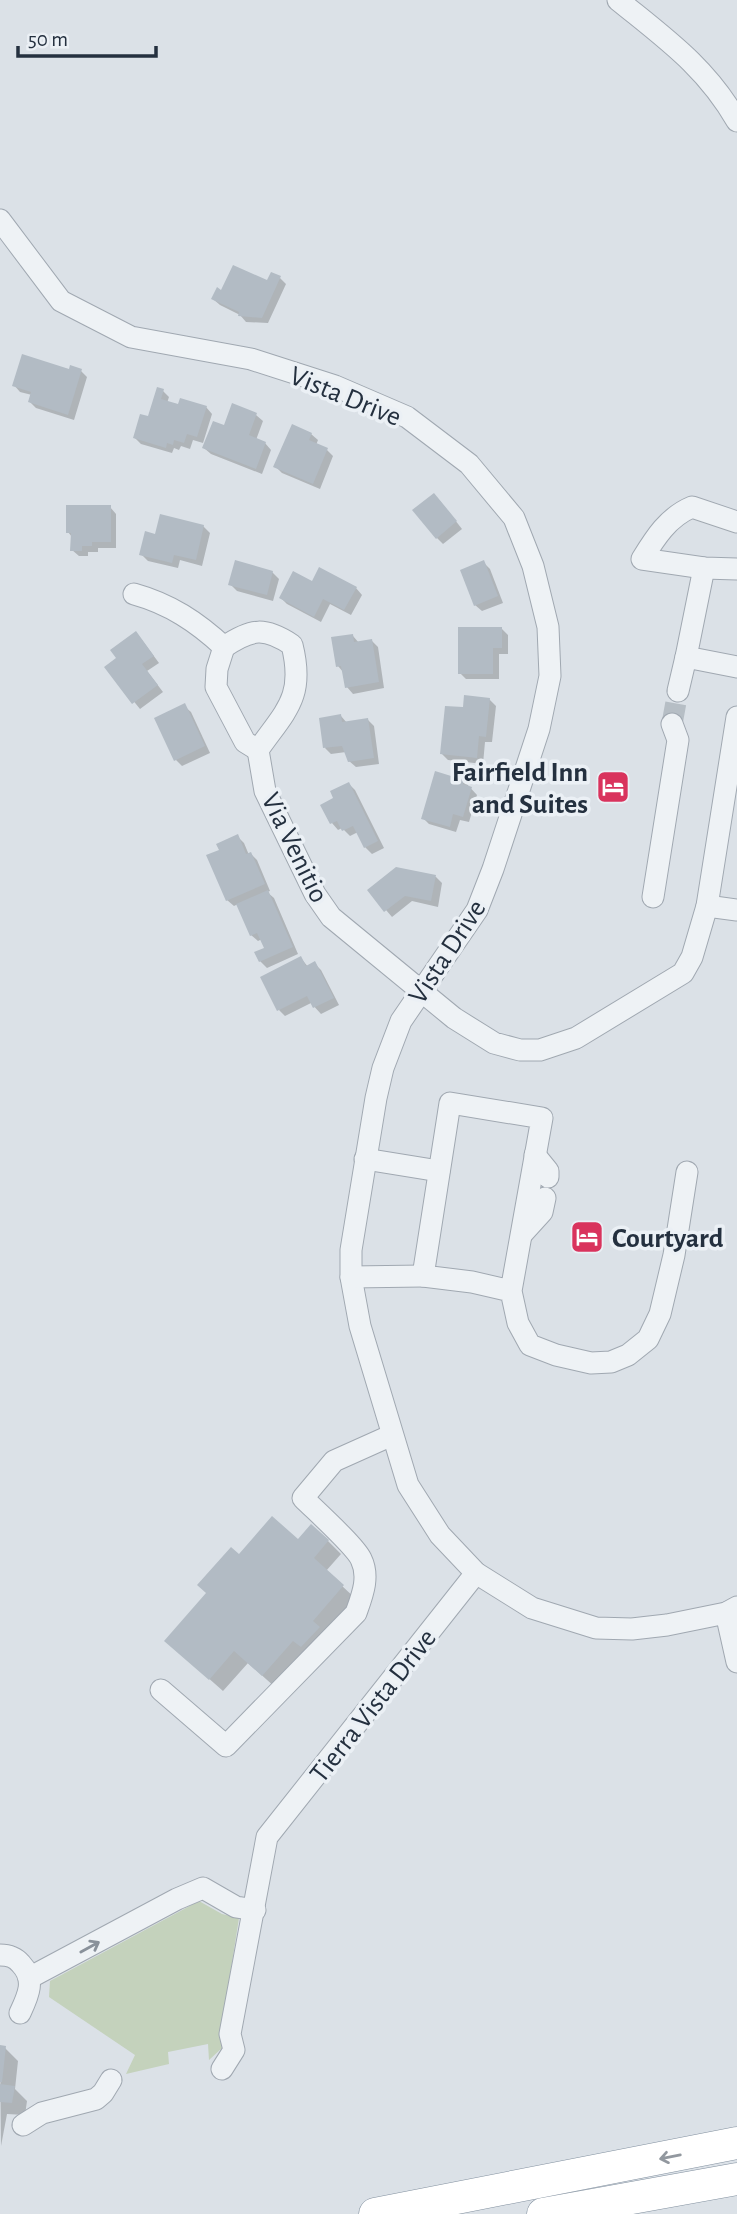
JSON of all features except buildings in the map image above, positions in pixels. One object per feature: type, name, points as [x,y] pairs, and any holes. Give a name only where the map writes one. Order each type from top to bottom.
[{"type":"highway","points":[[375,2214],[737,2143]]},
{"type":"highway","points":[[543,2214],[737,2179]]},
{"type":"street","points":[[618,0],[685,53],[711,82],[737,121]]},
{"type":"street","name":"Vista Drive","points":[[0,220],[61,301],[131,337],[251,359],[335,386],[407,417],[469,464],[514,518],[533,566],[548,627],[550,676],[535,741],[494,869],[477,910],[401,1021],[387,1057],[376,1098],[351,1250],[351,1277],[359,1326],[408,1485],[440,1535],[477,1573],[532,1608],[596,1628],[632,1629],[667,1625],[731,1610]]},
{"type":"street","points":[[736,571],[642,559],[657,535],[679,512],[691,507],[737,522]]},
{"type":"street","points":[[678,691],[704,568]]},
{"type":"street","points":[[134,593],[175,609],[225,646]]},
{"type":"street","points":[[254,631],[275,634],[292,645],[298,667],[295,697],[258,750],[245,742],[216,687],[217,669],[225,646],[242,634],[254,631]]},
{"type":"street","points":[[686,657],[737,667]]},
{"type":"street","name":"Via Venitio","points":[[258,750],[265,790],[315,894],[331,917],[454,1018],[494,1043],[520,1050],[540,1050],[576,1038],[683,973],[692,957],[707,906],[737,717]]},
{"type":"street","points":[[653,897],[678,740],[672,724]]},
{"type":"street","points":[[707,906],[737,910]]},
{"type":"street","points":[[423,1276],[450,1103],[542,1118],[511,1291],[518,1323],[530,1345],[556,1355],[591,1363],[611,1362],[628,1355],[648,1339],[660,1314],[674,1255],[687,1172]]},
{"type":"street","points":[[522,1234],[542,1212],[546,1188],[548,1171],[535,1155]]},
{"type":"street","points":[[365,1159],[439,1171]]},
{"type":"street","points":[[351,1277],[423,1276],[472,1282],[511,1291]]},
{"type":"street","points":[[160,1690],[226,1746],[356,1613],[365,1590],[365,1573],[361,1558],[303,1498],[334,1461],[392,1435]]},
{"type":"street","name":"Tierra Vista Drive","points":[[255,1910],[267,1837],[477,1573]]},
{"type":"street","points":[[731,1610],[737,1662]]},
{"type":"street","points":[[16,2016],[28,1995],[18,1964],[203,1888],[236,1907],[255,1910],[230,2034],[234,2050],[222,2069]]},
{"type":"street","points":[[23,2125],[42,2113],[96,2099],[111,2080]]},
{"type":"green space","points":[[199,1901],[222,1914],[239,1918],[221,2033],[222,2048],[209,2060],[208,2044],[168,2052],[169,2064],[126,2074],[135,2055],[49,1997],[50,1981]]},
{"type":"tunnel","points":[[672,724],[678,691]]},
{"type":"place","name":"Fairfield Inn and Suites","points":[[613,787]]},
{"type":"place","name":"Courtyard","points":[[587,1237]]}]
